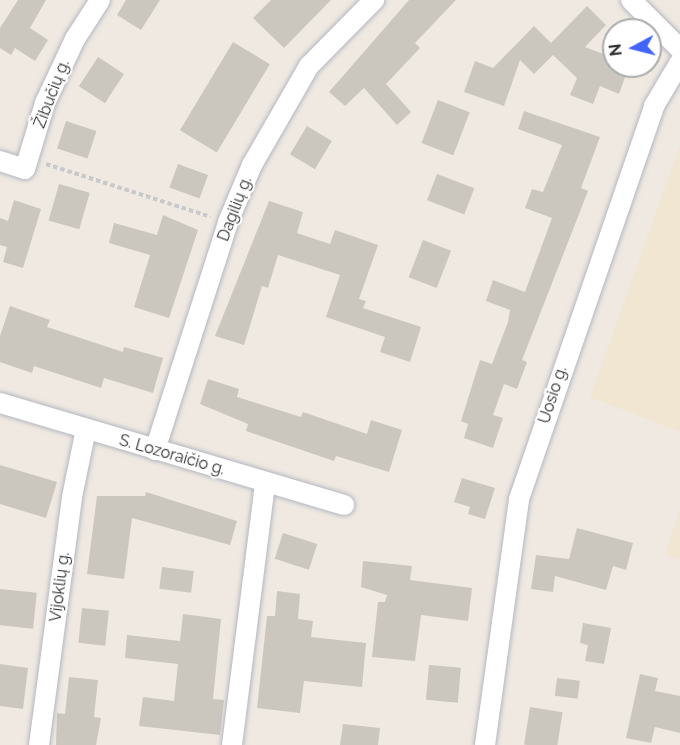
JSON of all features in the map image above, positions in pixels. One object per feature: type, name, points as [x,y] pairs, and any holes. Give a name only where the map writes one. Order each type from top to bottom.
[{"type":"street","name":"Žibučių g.","points":[[29,159],[45,102],[75,39],[100,0]]},
{"type":"street","name":"Dagilių g.","points":[[155,450],[228,222],[268,132],[309,66],[374,0]]},
{"type":"street","points":[[631,0],[680,49]]},
{"type":"street","name":"Uosio g.","points":[[485,745],[519,499],[654,106],[680,62]]},
{"type":"street","points":[[0,161],[26,169],[29,159]]},
{"type":"street","name":"S. Lozoraičio g.","points":[[0,403],[344,505]]},
{"type":"street","name":"Vijoklių g.","points":[[39,745],[72,497],[87,429]]},
{"type":"street","points":[[232,745],[265,482]]},
{"type":"path","points":[[29,159],[228,222]]},
{"type":"shaded area","points":[[680,145],[680,432],[590,397]]},
{"type":"shaded area","points":[[680,509],[680,560],[665,555]]},
{"type":"building","points":[[18,0],[46,0],[30,28],[48,40],[35,61],[15,48],[11,55],[0,48],[0,28]]},
{"type":"building","points":[[126,0],[160,0],[141,30],[117,15]]},
{"type":"building","points":[[271,0],[331,0],[284,48],[253,18]]},
{"type":"building","points":[[409,0],[456,0],[415,43],[420,48],[386,84],[411,112],[397,125],[364,88],[345,106],[329,92]]},
{"type":"building","points":[[587,6],[602,21],[602,29],[585,47],[602,53],[602,78],[625,78],[619,94],[600,86],[593,104],[570,95],[577,78],[553,55],[534,74],[520,60],[504,106],[464,92],[475,61],[493,68],[534,26],[551,43]]},
{"type":"building","points":[[233,42],[270,64],[217,152],[180,130]]},
{"type":"building","points":[[98,57],[124,74],[105,103],[79,86]]},
{"type":"building","points":[[438,100],[470,112],[453,155],[422,143]]},
{"type":"building","points":[[524,111],[600,137],[581,188],[588,191],[522,360],[527,362],[517,389],[504,384],[493,415],[503,418],[493,448],[464,438],[468,424],[461,421],[480,360],[492,364],[508,322],[510,310],[486,301],[493,280],[525,292],[552,218],[525,208],[532,189],[543,192],[562,145],[518,129]]},
{"type":"building","points":[[66,121],[96,131],[87,158],[57,149]]},
{"type":"building","points":[[307,126],[332,141],[315,169],[290,154]]},
{"type":"building","points":[[178,164],[208,175],[200,198],[169,187]]},
{"type":"building","points":[[437,174],[474,188],[464,214],[427,200]]},
{"type":"building","points":[[59,184],[90,193],[79,229],[49,221]]},
{"type":"building","points":[[14,200],[41,209],[23,268],[3,262],[7,247],[0,245],[0,218],[8,221]]},
{"type":"building","points":[[269,201],[303,212],[297,233],[330,244],[335,230],[378,245],[359,299],[366,301],[363,308],[421,327],[410,362],[380,352],[385,337],[326,317],[340,275],[278,255],[268,288],[262,286],[244,345],[215,336]]},
{"type":"building","points":[[163,215],[198,230],[169,318],[134,307],[150,255],[109,243],[114,223],[157,235]]},
{"type":"building","points":[[423,240],[451,251],[437,288],[409,277]]},
{"type":"building","points":[[10,306],[50,320],[47,327],[123,352],[124,347],[163,358],[153,393],[104,378],[101,388],[34,366],[32,373],[0,362],[0,336]]},
{"type":"building","points":[[208,379],[239,389],[237,397],[301,417],[303,412],[367,434],[371,420],[402,430],[389,472],[336,456],[334,461],[246,431],[248,424],[200,404]]},
{"type":"building","points":[[0,465],[57,482],[46,518],[0,504]]},
{"type":"building","points":[[462,478],[495,488],[485,519],[468,514],[470,507],[454,502]]},
{"type":"building","points":[[146,492],[237,521],[230,545],[132,518],[124,579],[87,574],[97,496],[145,496]]},
{"type":"building","points":[[577,528],[633,543],[626,570],[613,566],[606,590],[555,576],[553,592],[531,589],[536,555],[569,559]]},
{"type":"building","points":[[283,533],[317,544],[309,570],[275,559]]},
{"type":"building","points":[[363,561],[412,566],[410,580],[472,588],[468,621],[421,615],[415,661],[372,657],[378,602],[385,602],[387,595],[361,587]]},
{"type":"building","points":[[162,567],[194,571],[191,593],[159,589]]},
{"type":"building","points":[[0,589],[37,593],[33,629],[0,625]]},
{"type":"building","points":[[277,591],[300,594],[298,619],[313,621],[311,637],[366,643],[362,687],[304,681],[300,713],[257,708],[267,616],[275,616]]},
{"type":"building","points":[[82,608],[109,611],[105,646],[78,643]]},
{"type":"building","points":[[183,614],[221,619],[213,699],[224,700],[220,735],[139,726],[143,697],[174,701],[178,664],[125,658],[127,635],[180,641]]},
{"type":"building","points":[[583,623],[611,628],[604,664],[585,661],[588,645],[580,643]]},
{"type":"building","points":[[0,664],[28,668],[23,709],[0,706]]},
{"type":"building","points":[[429,665],[461,668],[458,703],[426,700]]},
{"type":"building","points":[[640,674],[658,678],[655,691],[680,696],[680,733],[655,727],[651,743],[626,738]]},
{"type":"building","points":[[69,677],[98,680],[94,717],[101,718],[96,745],[56,745],[57,713],[65,714]]},
{"type":"building","points":[[557,678],[580,681],[578,699],[555,696]]},
{"type":"building","points":[[530,707],[563,712],[557,745],[524,745]]},
{"type":"building","points":[[343,724],[380,728],[378,745],[340,745]]}]
